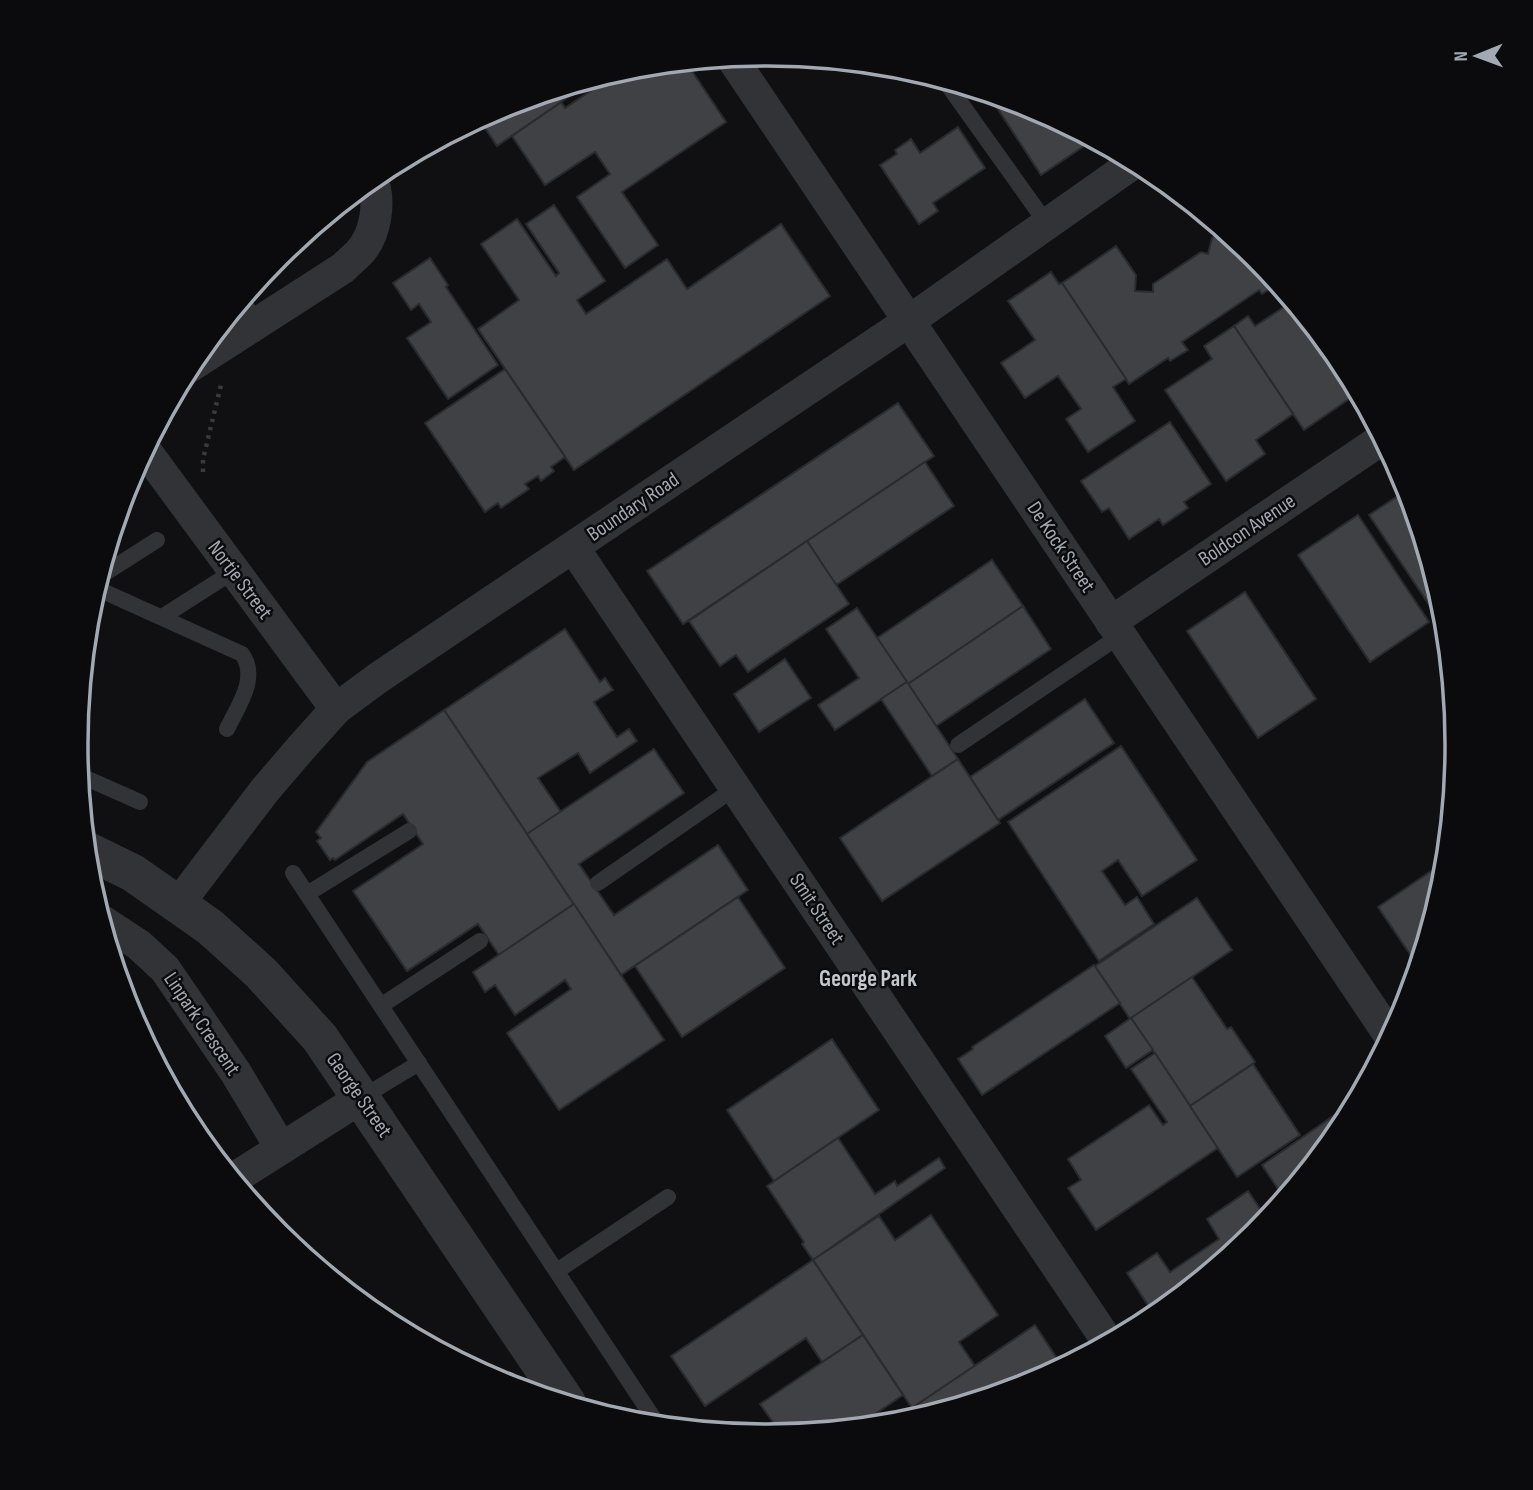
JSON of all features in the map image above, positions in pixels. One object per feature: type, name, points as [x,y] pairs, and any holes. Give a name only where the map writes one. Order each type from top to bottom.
[{"type":"street","name":"De Kock Street","points":[[738,67],[1383,1026]]},
{"type":"street","name":"Boundary Road","points":[[178,903],[265,789],[336,709],[909,321],[1125,169]]},
{"type":"street","points":[[215,350],[250,312],[343,268],[361,251],[372,230],[377,206],[374,192]]},
{"type":"street","name":"Boldcon Avenue","points":[[1116,629],[1375,444]]},
{"type":"street","name":"Nortje Street","points":[[152,459],[336,709]]},
{"type":"street","name":"Smit Street","points":[[573,547],[1103,1335]]},
{"type":"street","name":"George Street","points":[[98,856],[133,873],[210,927],[261,972],[320,1038],[547,1387]]},
{"type":"street","name":"Linpark Crescent","points":[[113,928],[139,944],[164,969],[236,1073],[281,1148]]},
{"type":"street","points":[[241,1174],[361,1098]]},
{"type":"lane","points":[[954,94],[1047,224]]},
{"type":"lane","points":[[111,569],[157,540]]},
{"type":"lane","points":[[162,617],[234,571]]},
{"type":"lane","points":[[106,592],[242,654],[250,671],[249,681],[227,729]]},
{"type":"lane","points":[[958,745],[1116,629]]},
{"type":"lane","points":[[89,779],[140,802]]},
{"type":"lane","points":[[598,883],[735,788]]},
{"type":"lane","points":[[307,894],[409,831]]},
{"type":"lane","points":[[293,873],[650,1413]]},
{"type":"lane","points":[[382,1006],[480,941]]},
{"type":"lane","points":[[361,1098],[419,1063]]},
{"type":"lane","points":[[557,1271],[668,1197]]},
{"type":"path","points":[[200,525],[203,459],[222,382],[220,347]]},
{"type":"building","points":[[692,71],[726,122],[622,192],[658,245],[625,268],[577,197],[610,174],[595,152],[545,185],[512,136],[561,102],[565,108],[592,90]]},
{"type":"building","points":[[569,97],[497,146],[485,128]]},
{"type":"building","points":[[997,107],[1085,146],[1041,175]]},
{"type":"building","points":[[958,127],[985,168],[933,203],[938,211],[919,224],[880,165],[897,154],[895,150],[911,139],[920,153]]},
{"type":"building","points":[[554,205],[605,281],[577,300],[586,314],[667,259],[687,289],[781,224],[830,296],[574,470],[478,329],[519,300],[481,244],[517,219],[556,276],[559,273],[526,224]]},
{"type":"building","points":[[1215,236],[1269,289],[1262,294],[1259,290],[1182,342],[1188,350],[1170,361],[1168,358],[1129,384],[1062,283],[1116,246],[1136,275],[1135,291],[1153,292],[1153,284],[1201,252],[1208,254]]},
{"type":"building","points":[[430,258],[498,365],[448,399],[407,338],[431,322],[419,304],[411,310],[393,283]]},
{"type":"building","points":[[1051,272],[1059,284],[1062,283],[1126,379],[1113,387],[1135,421],[1088,452],[1066,419],[1081,409],[1058,376],[1025,398],[1001,363],[1035,340],[1008,301]]},
{"type":"building","points":[[1284,307],[1331,368],[1350,399],[1304,430],[1234,326],[1248,316],[1255,326]]},
{"type":"building","points":[[1234,326],[1293,414],[1256,440],[1265,454],[1226,481],[1165,390],[1212,359],[1204,346]]},
{"type":"building","points":[[505,369],[565,457],[551,467],[554,471],[541,481],[538,476],[525,484],[529,489],[501,508],[498,503],[485,512],[425,423]]},
{"type":"building","points":[[898,403],[934,456],[683,624],[647,571]]},
{"type":"building","points":[[1170,422],[1211,484],[1184,502],[1188,508],[1163,525],[1159,519],[1129,539],[1109,508],[1102,512],[1081,481]]},
{"type":"building","points":[[925,462],[954,506],[836,585],[807,541]]},
{"type":"building","points":[[1397,496],[1422,569],[1431,607],[1369,515]]},
{"type":"building","points":[[1358,515],[1429,622],[1370,662],[1298,555]]},
{"type":"building","points":[[807,541],[849,604],[748,672],[736,655],[720,666],[689,621]]},
{"type":"building","points":[[992,560],[1023,606],[908,684],[877,638]]},
{"type":"building","points":[[1245,592],[1316,699],[1258,738],[1187,631]]},
{"type":"building","points":[[1023,606],[1051,649],[936,726],[908,684]]},
{"type":"building","points":[[857,608],[907,682],[835,730],[818,705],[859,678],[826,629]]},
{"type":"building","points":[[565,629],[600,682],[605,678],[613,690],[594,702],[617,737],[629,729],[637,741],[590,773],[578,753],[538,778],[561,812],[527,834],[444,710]]},
{"type":"building","points":[[785,659],[811,698],[759,732],[734,694]]},
{"type":"building","points":[[907,682],[958,759],[932,776],[881,699]]},
{"type":"building","points":[[1085,699],[1114,743],[998,820],[970,777]]},
{"type":"building","points":[[444,710],[574,904],[499,955],[478,924],[407,971],[353,891],[423,844],[403,814],[335,860],[330,860],[317,841],[321,838],[316,832],[367,762]]},
{"type":"building","points":[[1121,746],[1197,860],[1142,896],[1118,860],[1102,871],[1125,905],[1137,897],[1154,924],[1099,961],[1008,822]]},
{"type":"building","points":[[654,749],[684,793],[579,864],[614,915],[718,845],[748,890],[621,975],[527,834]]},
{"type":"building","points":[[958,759],[1000,823],[882,901],[840,838]]},
{"type":"building","points":[[1433,870],[1411,956],[1378,907]]},
{"type":"building","points":[[738,897],[785,968],[682,1037],[635,966]]},
{"type":"building","points":[[1197,898],[1232,950],[1130,1019],[1095,966]]},
{"type":"building","points":[[574,904],[664,1040],[559,1110],[507,1033],[571,989],[565,980],[515,1015],[495,985],[485,992],[473,972]]},
{"type":"building","points":[[1094,965],[1120,1003],[982,1095],[958,1059]]},
{"type":"building","points":[[1192,977],[1227,1029],[1231,1027],[1255,1062],[1190,1106],[1131,1018]]},
{"type":"building","points":[[1131,1018],[1153,1050],[1126,1068],[1105,1036]]},
{"type":"building","points":[[832,1039],[879,1110],[774,1181],[727,1110]]},
{"type":"building","points":[[1155,1053],[1218,1148],[1096,1230],[1068,1188],[1081,1180],[1068,1159],[1149,1105],[1163,1125],[1167,1122],[1131,1069]]},
{"type":"building","points":[[1253,1064],[1300,1135],[1237,1177],[1190,1106]]},
{"type":"building","points":[[1336,1114],[1279,1190],[1262,1165]]},
{"type":"building","points":[[838,1138],[875,1194],[895,1181],[897,1186],[939,1158],[945,1168],[813,1260],[767,1186]]},
{"type":"building","points":[[1248,1191],[1261,1210],[1214,1255],[1148,1305],[1127,1273],[1157,1253],[1170,1272],[1219,1239],[1207,1219]]},
{"type":"building","points":[[931,1215],[998,1315],[959,1342],[975,1366],[911,1407],[813,1260],[879,1216],[895,1240]]},
{"type":"building","points":[[813,1260],[863,1335],[822,1362],[806,1338],[705,1406],[671,1356]]},
{"type":"building","points":[[1035,1325],[1057,1358],[985,1387],[914,1406]]},
{"type":"building","points":[[863,1335],[903,1395],[874,1414],[811,1422],[774,1424],[760,1404]]},
{"type":"district","name":"George Park","points":[[868,979]]}]
